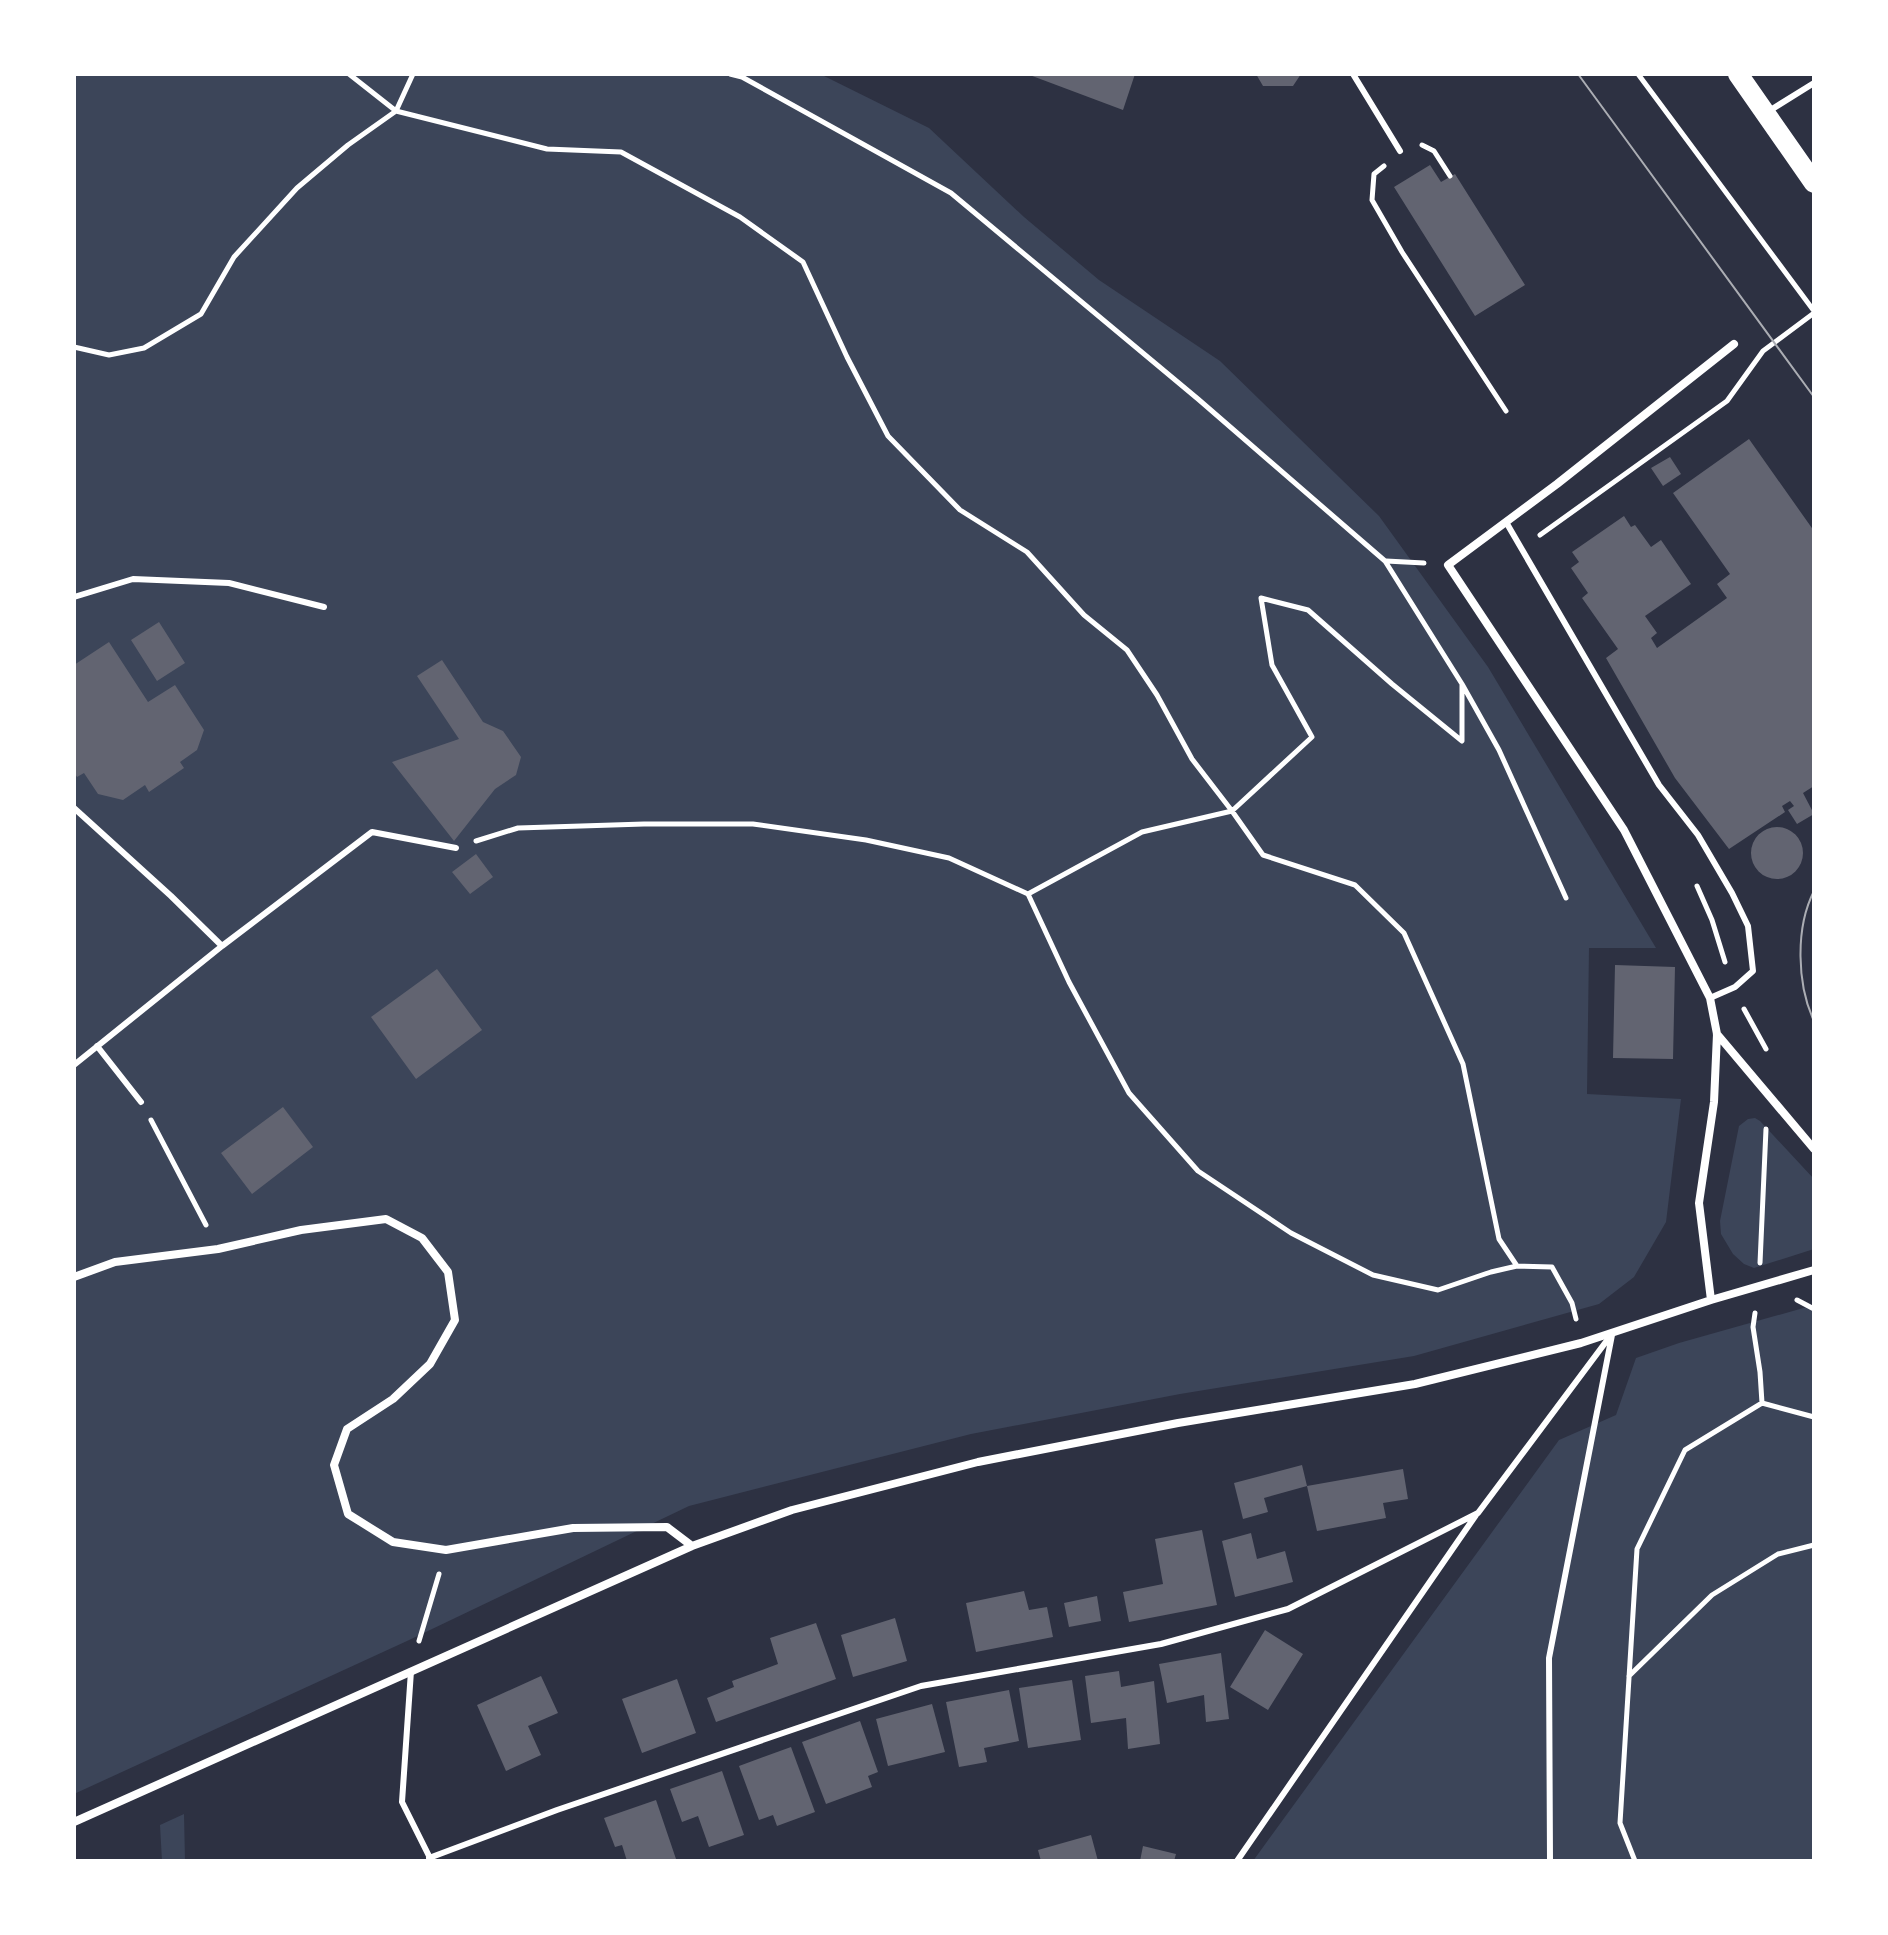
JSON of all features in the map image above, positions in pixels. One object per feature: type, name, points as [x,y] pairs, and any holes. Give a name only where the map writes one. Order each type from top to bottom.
[{"type":"main road","points":[[1738,74],[1814,183]]},
{"type":"street","points":[[1711,1300],[1699,1203],[1714,1102],[1717,1034],[1710,998],[1624,830],[1448,565],[1734,344]]},
{"type":"street","points":[[1717,1034],[1814,1149]]},
{"type":"street","points":[[74,1277],[115,1262],[218,1249],[301,1230],[386,1219],[422,1238],[448,1272],[455,1320],[430,1364],[393,1399],[347,1429],[334,1465],[348,1514],[393,1542],[446,1550],[573,1528],[667,1527],[692,1546]]},
{"type":"street","points":[[74,1822],[692,1546],[792,1510],[978,1462],[1178,1423],[1415,1384],[1581,1343],[1814,1270]]},
{"type":"lane","points":[[1353,74],[1400,151]]},
{"type":"lane","points":[[1766,113],[1814,83]]},
{"type":"lane","points":[[1506,522],[1659,785],[1698,835],[1748,926],[1753,971],[1735,987],[1710,998]]},
{"type":"lane","points":[[74,597],[133,579],[229,583],[324,607]]},
{"type":"lane","points":[[74,808],[222,946]]},
{"type":"lane","points":[[74,1065],[222,946],[372,832],[456,848]]},
{"type":"lane","points":[[97,1046],[141,1102]]},
{"type":"lane","points":[[1237,1861],[1478,1513],[1613,1332]]},
{"type":"lane","points":[[1550,1861],[1549,1658],[1613,1332]]},
{"type":"lane","points":[[411,1671],[402,1802],[430,1859],[557,1810],[921,1686],[1161,1644],[1288,1609],[1478,1513]]},
{"type":"path","points":[[349,74],[396,111],[547,149],[621,152],[740,217],[803,262],[888,436],[960,510],[1027,552],[1084,615],[1127,650],[1157,695],[1192,759],[1263,855],[1355,885],[1404,933],[1463,1064],[1499,1239],[1517,1266]]},
{"type":"path","points":[[74,347],[109,355],[144,348],[201,314],[234,257],[297,188],[348,145],[396,111],[413,74]]},
{"type":"path","points":[[730,74],[742,77],[951,193],[1198,399],[1385,561],[1462,684],[1499,750],[1566,898]]},
{"type":"path","points":[[1522,549],[1727,401],[1763,351],[1814,312],[1638,74]]},
{"type":"path","points":[[1450,176],[1434,151],[1418,143],[1400,151],[1374,174],[1372,200],[1402,252],[1506,411]]},
{"type":"path","points":[[1385,561],[1448,565]]},
{"type":"path","points":[[1028,894],[1142,832],[1232,811],[1312,737],[1272,665],[1261,598],[1308,610],[1462,741],[1462,684]]},
{"type":"path","points":[[456,848],[518,828],[753,824],[866,840],[949,858],[1028,894],[1069,982],[1129,1093],[1198,1171],[1291,1233],[1373,1275],[1438,1290],[1517,1266],[1552,1267],[1572,1303]]},
{"type":"path","points":[[141,1102],[218,1249]]},
{"type":"path","points":[[1753,1327],[1762,1403]]},
{"type":"path","points":[[1635,1861],[1620,1823],[1637,1549],[1685,1450],[1762,1403],[1814,1417]]},
{"type":"path","points":[[1629,1676],[1712,1595],[1778,1554],[1814,1545]]},
{"type":"path","points":[[411,1671],[446,1550]]},
{"type":"shaded area","points":[[74,74],[820,74],[929,128],[1024,217],[1099,280],[1220,361],[1379,516],[1488,667],[1656,948],[1589,948],[1587,1094],[1681,1099],[1666,1222],[1634,1277],[1599,1304],[1414,1356],[1180,1394],[971,1434],[689,1506],[407,1641],[74,1794]]},
{"type":"shaded area","points":[[1755,1118],[1814,1179],[1814,1249],[1754,1268],[1733,1254],[1721,1234],[1720,1221],[1739,1126]]},
{"type":"shaded area","points":[[1814,1305],[1814,1861],[1253,1861],[1559,1440],[1616,1415],[1636,1358]]},
{"type":"shaded area","points":[[184,1814],[185,1861],[162,1861],[160,1825]]},
{"type":"building","points":[[1027,74],[1135,74],[1123,110]]},
{"type":"building","points":[[1256,74],[1301,74],[1293,86],[1263,86]]},
{"type":"building","points":[[1430,165],[1441,182],[1455,174],[1525,285],[1475,316],[1394,187]]},
{"type":"building","points":[[1749,439],[1814,531],[1814,786],[1803,793],[1814,814],[1797,824],[1788,810],[1794,806],[1790,801],[1782,806],[1785,812],[1729,849],[1675,778],[1606,658],[1618,649],[1582,598],[1588,593],[1571,568],[1579,562],[1572,552],[1624,516],[1651,547],[1661,540],[1691,584],[1645,616],[1657,633],[1651,638],[1657,648],[1727,598],[1717,584],[1730,574],[1673,493]]},
{"type":"building","points":[[1670,457],[1681,474],[1663,486],[1651,468]]},
{"type":"building","points":[[159,622],[185,663],[157,681],[131,640]]},
{"type":"building","points":[[109,642],[148,702],[175,685],[204,730],[197,750],[180,762],[184,768],[149,792],[145,785],[123,800],[98,794],[84,773],[77,777],[74,772],[74,665]]},
{"type":"building","points":[[442,660],[483,722],[503,731],[521,757],[516,775],[495,789],[454,841],[392,762],[459,739],[417,676]]},
{"type":"building","points":[[1777,827],[1796,834],[1803,853],[1796,872],[1777,879],[1758,872],[1751,853],[1758,834]]},
{"type":"building","points":[[476,854],[493,877],[470,894],[452,872]]},
{"type":"building","points":[[1615,965],[1675,967],[1673,1059],[1613,1058]]},
{"type":"building","points":[[437,969],[482,1030],[416,1079],[371,1017]]},
{"type":"building","points":[[283,1107],[313,1147],[252,1194],[221,1153]]},
{"type":"building","points":[[1302,1465],[1307,1486],[1264,1498],[1268,1512],[1243,1519],[1234,1483]]},
{"type":"building","points":[[1403,1469],[1408,1499],[1383,1503],[1386,1518],[1317,1531],[1307,1486]]},
{"type":"building","points":[[1202,1530],[1217,1605],[1129,1622],[1123,1592],[1163,1584],[1155,1539]]},
{"type":"building","points":[[1251,1533],[1257,1559],[1285,1551],[1293,1582],[1235,1597],[1222,1541]]},
{"type":"building","points":[[1024,1591],[1029,1610],[1047,1607],[1053,1637],[976,1652],[966,1603]]},
{"type":"building","points":[[1097,1596],[1101,1621],[1069,1627],[1064,1603]]},
{"type":"building","points":[[895,1618],[907,1661],[853,1677],[841,1635]]},
{"type":"building","points":[[816,1623],[836,1679],[716,1722],[707,1698],[734,1687],[732,1681],[778,1664],[770,1638]]},
{"type":"building","points":[[1265,1630],[1303,1654],[1268,1710],[1230,1687]]},
{"type":"building","points":[[1221,1653],[1229,1719],[1206,1722],[1204,1695],[1167,1703],[1159,1664]]},
{"type":"building","points":[[1119,1671],[1121,1687],[1154,1681],[1160,1744],[1128,1749],[1126,1718],[1091,1723],[1085,1676]]},
{"type":"building","points":[[541,1676],[558,1713],[528,1726],[541,1755],[506,1771],[477,1705]]},
{"type":"building","points":[[677,1679],[696,1733],[642,1753],[622,1699]]},
{"type":"building","points":[[1072,1680],[1081,1740],[1028,1748],[1019,1688]]},
{"type":"building","points":[[1009,1690],[1019,1741],[984,1748],[987,1762],[959,1767],[946,1702]]},
{"type":"building","points":[[932,1704],[945,1752],[888,1766],[876,1719]]},
{"type":"building","points":[[860,1721],[878,1772],[868,1776],[872,1787],[826,1804],[802,1742]]},
{"type":"building","points":[[791,1747],[815,1812],[777,1826],[773,1815],[759,1820],[739,1766]]},
{"type":"building","points":[[722,1771],[744,1835],[709,1847],[698,1816],[682,1822],[670,1789]]},
{"type":"building","points":[[656,1800],[676,1859],[627,1861],[622,1845],[615,1847],[604,1818]]},
{"type":"building","points":[[1091,1835],[1098,1861],[1041,1861],[1038,1850]]},
{"type":"building","points":[[1143,1846],[1176,1854],[1174,1861],[1140,1861]]},
{"type":"tram line","points":[[1578,74],[1814,397]]},
{"type":"tram line","points":[[1814,891],[1804,922],[1800,956],[1804,991],[1814,1021]]}]
